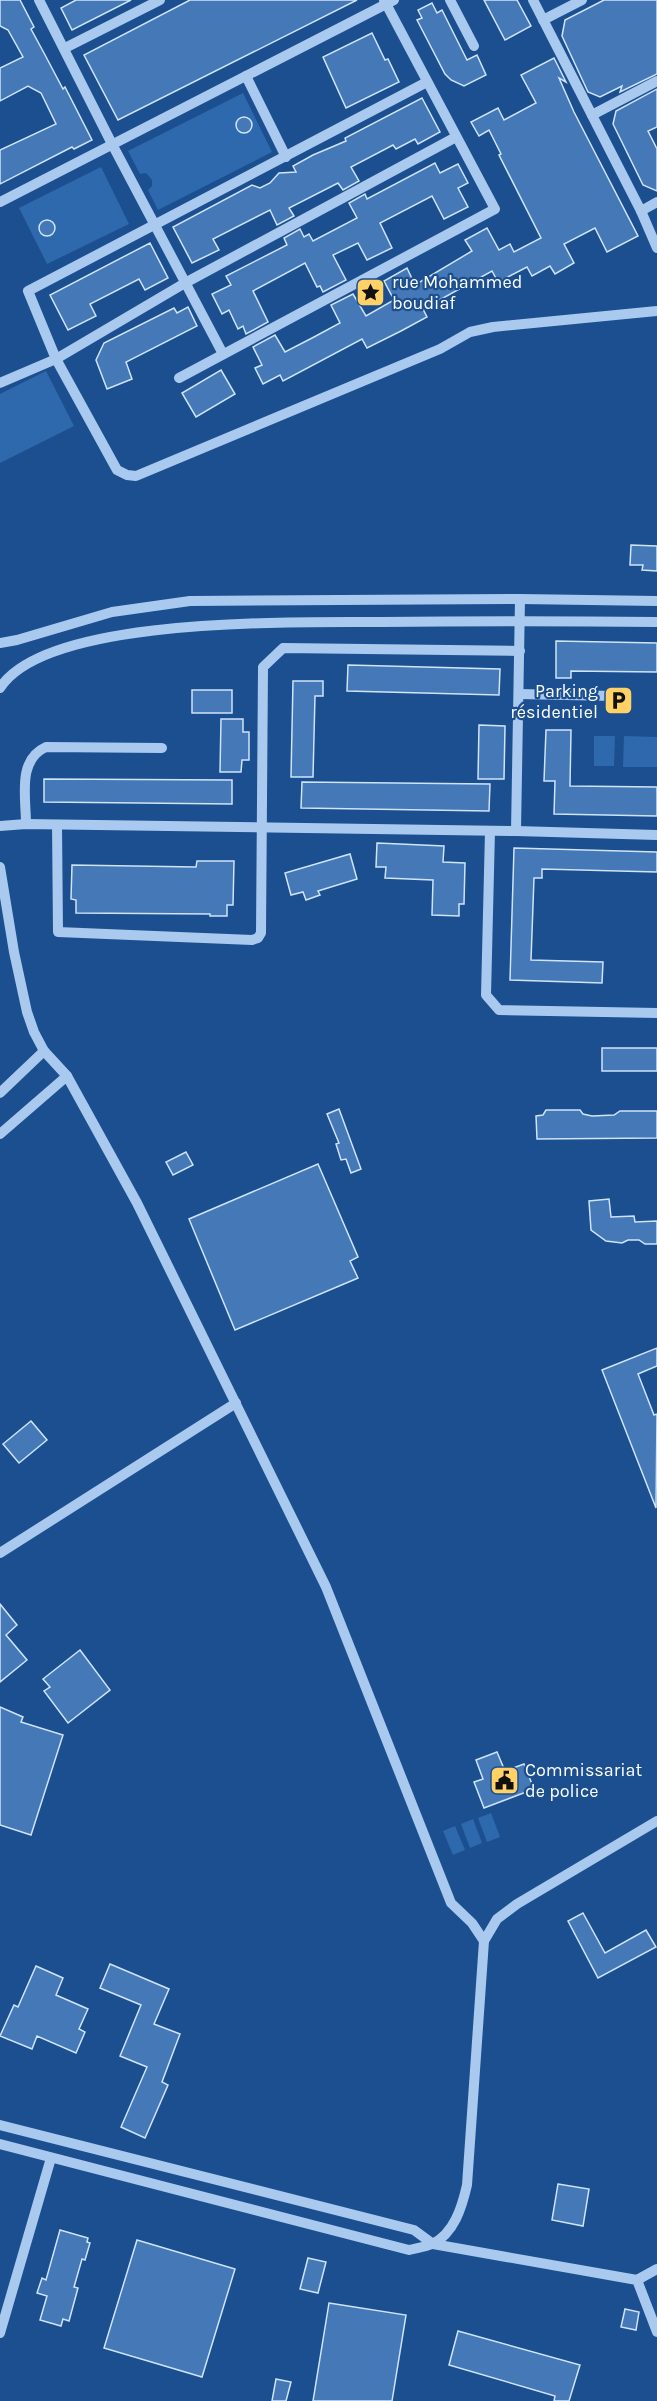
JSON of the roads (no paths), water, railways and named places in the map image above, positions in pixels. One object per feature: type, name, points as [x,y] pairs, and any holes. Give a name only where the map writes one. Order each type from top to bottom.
[{"type":"street","points":[[39,0],[111,144],[223,354]]},
{"type":"street","points":[[65,48],[160,0]]},
{"type":"street","points":[[450,0],[474,46]]},
{"type":"street","points":[[533,0],[641,211],[657,248]]},
{"type":"street","points":[[543,20],[582,0]]},
{"type":"street","points":[[0,202],[388,1],[427,82],[495,208],[179,378]]},
{"type":"street","points":[[246,76],[286,157]]},
{"type":"street","points":[[592,115],[657,81]]},
{"type":"street","points":[[427,82],[28,291],[56,358],[117,470],[136,476],[440,349],[470,332],[494,327],[657,311]]},
{"type":"street","points":[[0,383],[56,358],[185,283],[456,137]]},
{"type":"street","points":[[641,211],[657,202]]},
{"type":"street","points":[[0,643],[112,612],[190,601],[520,599],[657,601]]},
{"type":"street","points":[[516,831],[520,599]]},
{"type":"street","points":[[0,688],[6,678],[25,664],[55,652],[150,630],[188,626],[519,620],[657,622]]},
{"type":"street","points":[[57,825],[58,932],[252,940],[258,938],[261,933],[263,667],[283,648],[520,651]]},
{"type":"street","points":[[519,694],[613,696]]},
{"type":"street","points":[[26,824],[26,770],[29,759],[36,752],[46,747],[162,748]]},
{"type":"street","points":[[0,826],[26,824],[261,827],[657,835]]},
{"type":"street","points":[[490,831],[486,995],[499,1010],[657,1013]]},
{"type":"street","points":[[0,867],[14,952],[27,1012],[34,1032],[45,1051],[67,1076],[137,1203],[326,1587],[451,1903],[472,1923],[484,1941]]},
{"type":"street","points":[[0,1093],[45,1051]]},
{"type":"street","points":[[0,1134],[67,1076]]},
{"type":"street","points":[[0,1553],[236,1403]]},
{"type":"street","points":[[433,2244],[445,2234],[456,2219],[467,2185],[484,1941],[497,1918],[516,1904],[657,1821]]},
{"type":"street","points":[[0,2125],[414,2230],[433,2244]]},
{"type":"street","points":[[0,2144],[409,2250],[433,2244],[637,2280],[657,2269]]},
{"type":"street","points":[[0,2333],[51,2158]]},
{"type":"street","points":[[637,2280],[657,2332]]},
{"type":"place","name":"rue Mohammed boudiaf","points":[[371,292]]},
{"type":"place","name":"Parking résidentiel","points":[[619,701]]},
{"type":"place","name":"Commissariat de police","points":[[504,1780]]}]
